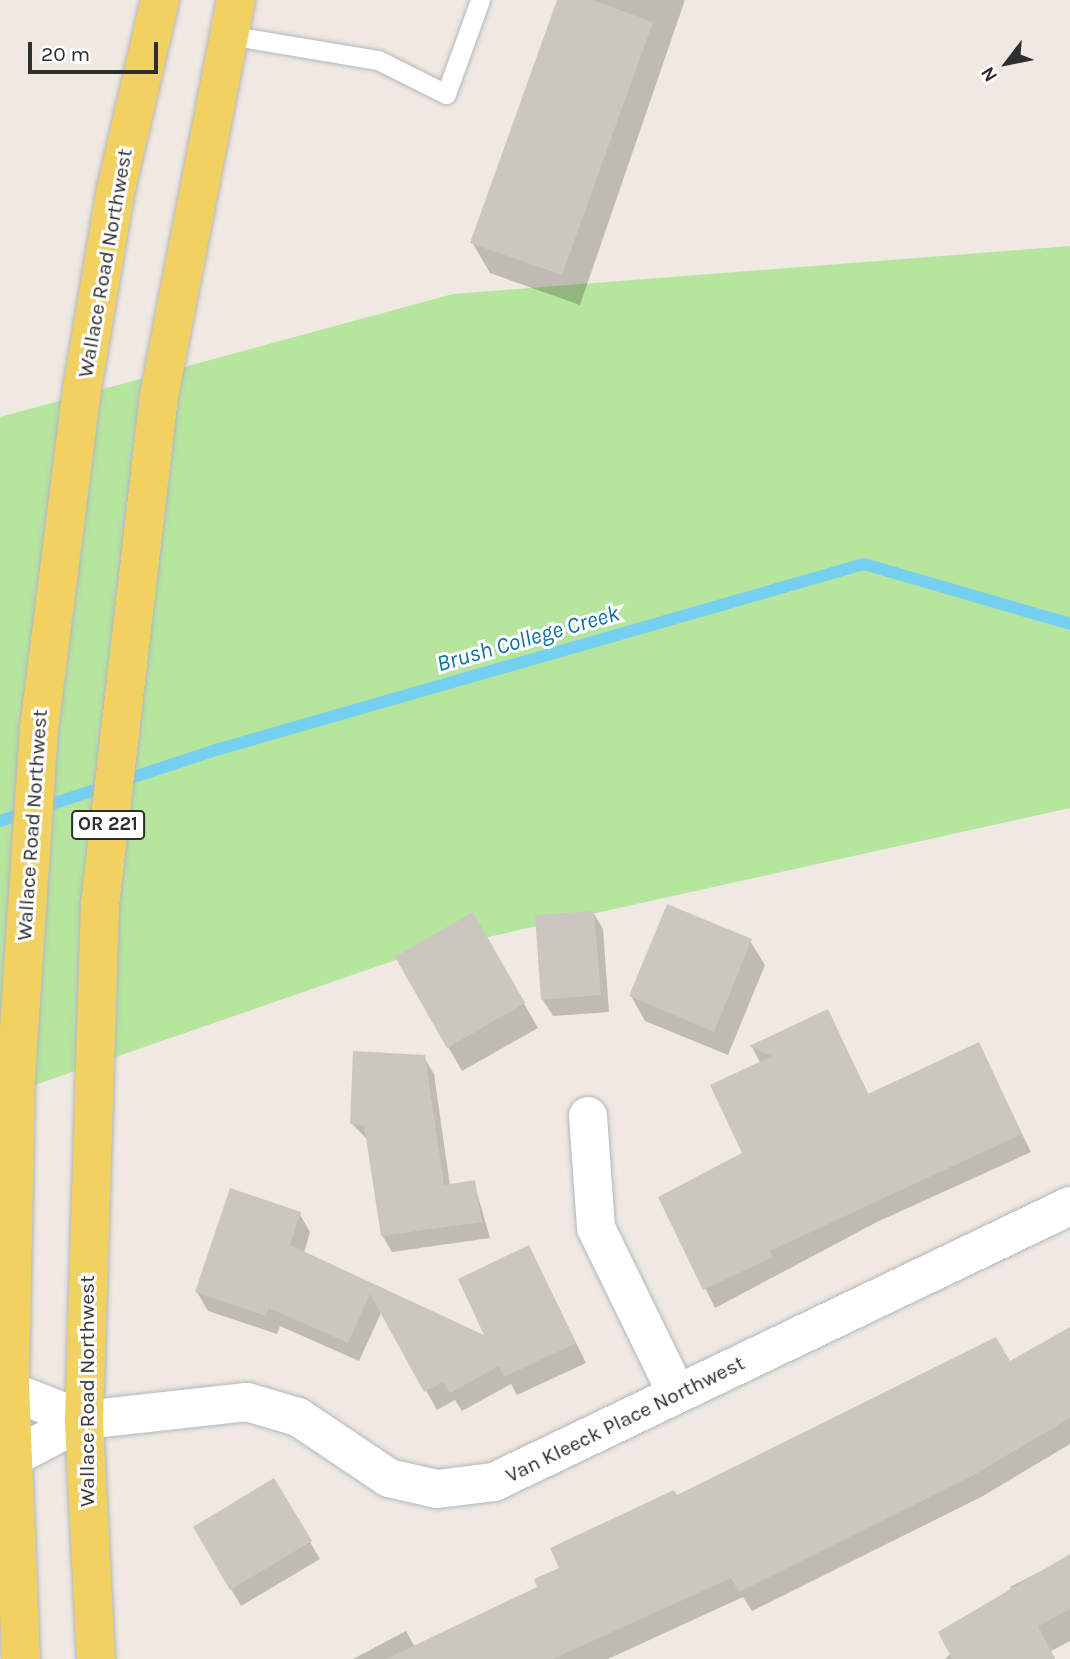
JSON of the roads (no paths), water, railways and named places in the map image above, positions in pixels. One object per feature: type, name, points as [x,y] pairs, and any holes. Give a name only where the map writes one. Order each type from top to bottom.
[{"type":"main road","name":"Wallace Road Northwest","points":[[21,1659],[5,1464],[5,1387],[16,1075],[38,729],[82,388],[116,189],[160,0]]},
{"type":"main road","name":"Wallace Road Northwest","points":[[96,1659],[84,1420],[100,905],[130,610],[180,268],[232,18]]},
{"type":"street","points":[[588,1116],[596,1228],[677,1394]]},
{"type":"street","name":"Van Kleeck Place Northwest","points":[[84,1420],[247,1402],[298,1417],[388,1478],[437,1489],[494,1482],[1070,1206]]},
{"type":"street","points":[[5,1387],[84,1420]]},
{"type":"street","points":[[5,1464],[84,1420]]},
{"type":"lane","points":[[232,18],[378,60],[446,94],[480,0]]},
{"type":"waterway","name":"Brush College Creek","points":[[0,821],[216,750],[864,564],[1070,624]]}]
